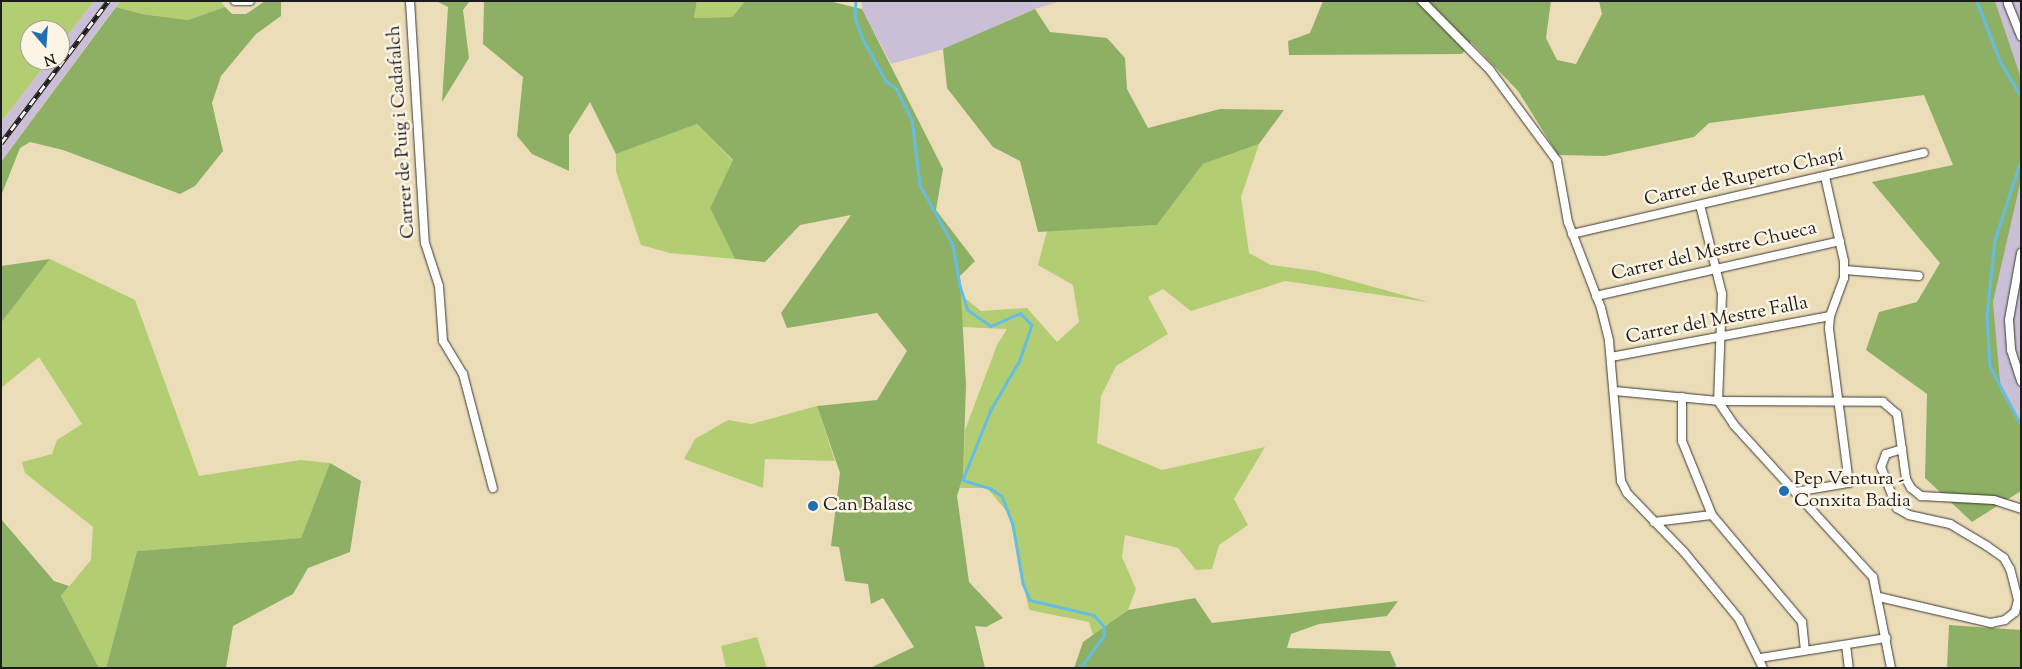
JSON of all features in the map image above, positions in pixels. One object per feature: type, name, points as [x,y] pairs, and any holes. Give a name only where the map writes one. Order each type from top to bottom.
[{"type":"street","points":[[235,1],[244,4],[250,1]]},
{"type":"street","name":"Carrer de Puig i Cadafalch","points":[[410,1],[425,243],[439,286],[443,341],[463,374],[493,488]]},
{"type":"street","points":[[1422,1],[1490,70],[1557,161],[1572,234],[1596,296],[1611,357],[1621,481],[1627,493],[1684,552],[1739,619],[1760,658],[1763,668]]},
{"type":"street","points":[[2008,4],[2021,36]]},
{"type":"street","name":"Carrer de Ruperto Chapí","points":[[1572,234],[1924,154]]},
{"type":"street","points":[[1795,492],[1849,483],[1830,316],[1845,270],[1825,177]]},
{"type":"street","points":[[1700,205],[1717,269],[1724,311],[1718,401],[1734,425],[1873,577],[1879,597],[1891,668]]},
{"type":"street","name":"Carrer del Mestre Chueca","points":[[1596,296],[1840,241]]},
{"type":"street","points":[[2021,252],[2009,320],[2011,350],[2021,381]]},
{"type":"street","points":[[1845,270],[1919,276]]},
{"type":"street","name":"Carrer del Mestre Falla","points":[[1611,357],[1830,316]]},
{"type":"street","points":[[1615,391],[1718,401],[1883,402],[1891,406],[1897,414],[1906,479],[1921,496],[1994,500],[2021,509]]},
{"type":"street","points":[[1682,397],[1682,441],[1712,515],[1802,622],[1805,650]]},
{"type":"street","points":[[1879,597],[1991,623],[2005,620],[2015,612],[2018,600],[2010,569],[2004,558],[1950,524],[1909,515],[1897,508],[1881,467],[1886,454],[1902,449]]},
{"type":"street","points":[[1654,522],[1712,515]]},
{"type":"street","points":[[1760,658],[1886,638]]},
{"type":"street","points":[[1846,645],[1849,668]]},
{"type":"shaded area","points":[[94,1],[120,1],[70,69],[70,32]]},
{"type":"shaded area","points":[[862,1],[1061,1],[1035,9],[944,49],[891,64],[862,9]]},
{"type":"shaded area","points":[[1995,1],[2021,1],[2021,78]]},
{"type":"shaded area","points":[[41,70],[69,70],[1,162],[1,122]]},
{"type":"shaded area","points":[[2021,180],[2021,421],[2001,391],[1993,302]]},
{"type":"green space","points":[[1,1],[94,1],[70,32],[70,20],[20,20],[20,70],[41,70],[1,122]]},
{"type":"green space","points":[[120,1],[221,1],[225,7],[188,20],[142,14],[116,7]]},
{"type":"green space","points":[[265,1],[281,1],[281,16],[256,34],[221,76],[212,103],[223,151],[195,186],[180,194],[63,150],[30,142],[20,148],[1,196],[1,162],[116,7],[142,14],[188,20],[225,7],[232,14],[246,14]]},
{"type":"green space","points":[[436,1],[470,1],[463,10],[469,58],[442,102],[448,7]]},
{"type":"green space","points":[[484,1],[697,1],[694,18],[732,17],[745,1],[829,1],[862,9],[943,169],[936,210],[975,261],[960,276],[966,385],[963,477],[957,496],[969,582],[1003,618],[986,627],[975,626],[985,668],[870,668],[914,647],[883,598],[871,604],[868,584],[845,581],[839,547],[831,546],[840,473],[817,406],[877,400],[907,351],[877,313],[787,328],[781,313],[851,215],[800,225],[765,262],[735,259],[710,208],[733,160],[697,124],[616,154],[590,102],[569,135],[569,171],[532,154],[517,136],[523,77],[483,44]]},
{"type":"green space","points":[[697,1],[745,1],[732,17],[694,18]]},
{"type":"green space","points":[[1323,1],[1551,1],[1546,38],[1557,60],[1576,64],[1602,14],[1599,1],[1995,1],[2021,78],[2021,180],[1993,302],[2001,391],[2021,421],[2021,491],[1972,522],[1925,478],[1927,394],[1866,350],[1879,312],[1917,302],[1940,263],[1872,182],[1953,165],[1924,95],[1709,123],[1694,137],[1605,156],[1558,155],[1518,91],[1471,42],[1462,54],[1289,55],[1288,41],[1310,33]]},
{"type":"green space","points":[[1035,9],[1050,32],[1107,38],[1125,58],[1127,89],[1148,128],[1220,109],[1284,110],[1259,144],[1203,164],[1157,225],[1038,232],[1020,161],[993,147],[947,88],[943,49]]},
{"type":"green space","points":[[697,124],[733,161],[710,208],[735,259],[670,253],[641,245],[616,171],[616,154]]},
{"type":"green space","points":[[1259,144],[1241,197],[1249,253],[1271,265],[1316,271],[1428,302],[1285,281],[1191,311],[1163,289],[1148,297],[1168,334],[1116,366],[1101,396],[1097,443],[1162,470],[1265,447],[1234,499],[1248,525],[1219,545],[1212,569],[1196,570],[1178,548],[1125,535],[1122,557],[1136,589],[1128,610],[1093,635],[1089,622],[1029,610],[1009,514],[987,488],[960,488],[963,477],[965,430],[997,345],[1007,329],[962,327],[961,295],[981,311],[1027,308],[1057,342],[1079,322],[1073,285],[1038,265],[1047,231],[1157,225],[1203,164]]},
{"type":"green space","points":[[50,259],[135,300],[199,476],[301,460],[330,463],[301,538],[137,551],[106,668],[99,668],[61,596],[91,560],[93,527],[25,473],[22,462],[52,454],[57,440],[82,424],[39,357],[1,388],[1,323]]},
{"type":"green space","points":[[50,259],[1,323],[1,266]]},
{"type":"green space","points":[[817,406],[835,461],[765,459],[763,488],[684,459],[695,439],[728,420],[751,424]]},
{"type":"green space","points":[[330,463],[361,481],[350,552],[308,568],[293,594],[233,626],[226,668],[106,668],[137,551],[301,538]]},
{"type":"green space","points":[[1,519],[54,581],[69,586],[61,596],[99,668],[1,668]]},
{"type":"green space","points":[[1195,598],[1212,623],[1398,601],[1387,616],[1319,624],[1291,634],[1287,648],[1390,651],[1396,665],[1395,668],[1074,668],[1083,642],[1128,610]]},
{"type":"green space","points":[[1949,625],[2021,630],[2021,668],[1947,668]]},
{"type":"green space","points":[[757,637],[767,668],[726,668],[721,646]]},
{"type":"waterway","points":[[856,1],[855,17],[863,39],[886,81],[896,88],[912,119],[920,185],[953,245],[960,286],[968,310],[991,326],[1020,313],[1032,325],[1019,362],[991,410],[963,480],[990,488],[1002,496],[1013,524],[1023,583],[1030,600],[1094,615],[1104,626],[1104,636],[1081,668]]},
{"type":"waterway","points":[[1977,1],[2000,61],[2021,96]]},
{"type":"waterway","points":[[2021,161],[1995,240],[1987,316],[1990,366],[2021,425]]},
{"type":"railway","points":[[1,143],[108,1]]},
{"type":"place","name":"Pep Ventura - Conxita Badia","points":[[1784,491]]},
{"type":"place","name":"Can Balasc","points":[[813,506]]}]
